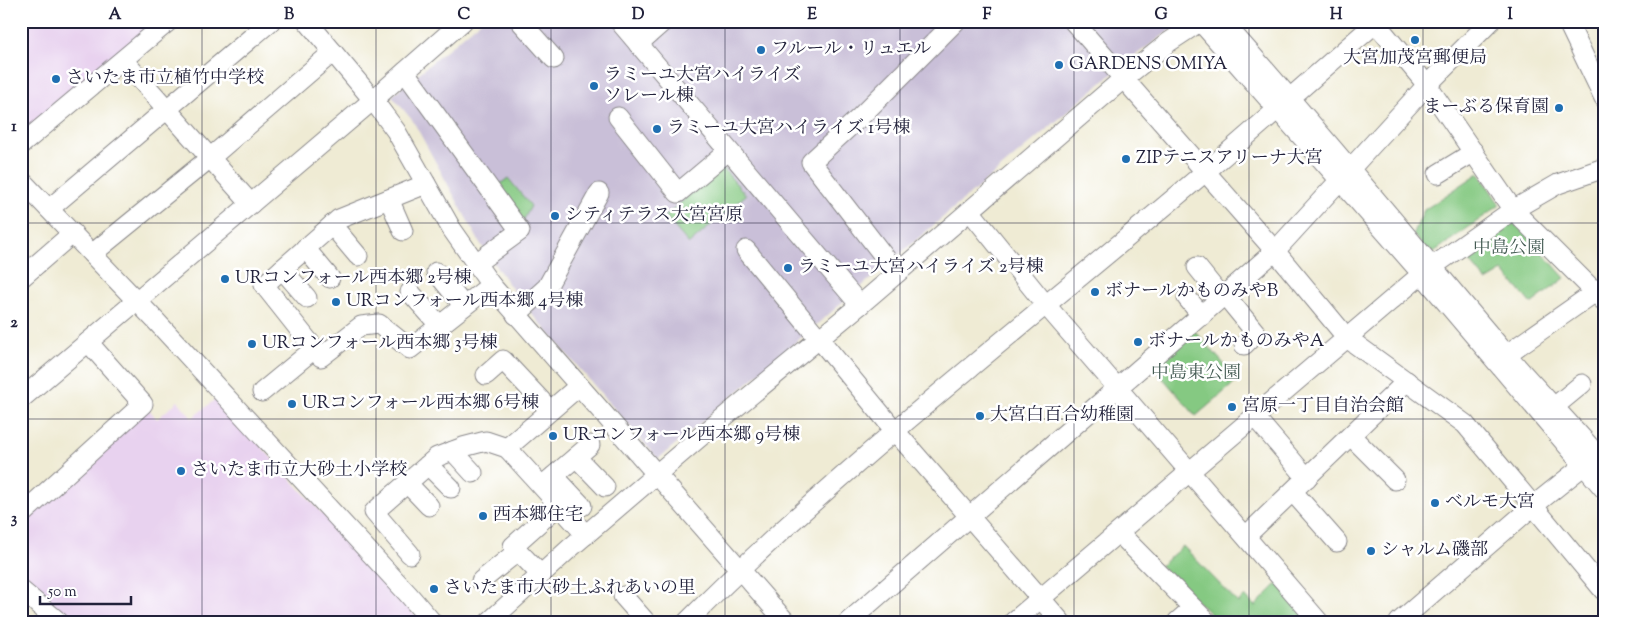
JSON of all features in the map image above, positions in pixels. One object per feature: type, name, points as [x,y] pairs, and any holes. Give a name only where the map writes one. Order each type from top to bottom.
[{"type":"street","points":[[21,145],[170,21]]},
{"type":"street","points":[[48,209],[271,21]]},
{"type":"street","points":[[307,21],[373,100],[396,131],[451,228],[491,285],[786,622]]},
{"type":"street","points":[[21,399],[373,100],[463,21]]},
{"type":"street","points":[[520,21],[554,59]]},
{"type":"street","points":[[619,21],[860,305]]},
{"type":"street","points":[[638,44],[664,21]]},
{"type":"street","points":[[897,273],[811,162],[860,117],[956,21]]},
{"type":"street","points":[[1073,21],[1275,252],[1347,338],[1465,424],[1604,591]]},
{"type":"street","points":[[496,620],[541,575],[656,474],[860,305],[1123,79],[1169,42],[1200,21],[1282,104],[1594,459]]},
{"type":"street","points":[[1222,21],[1282,104]]},
{"type":"street","points":[[848,622],[1275,252],[1427,85],[1491,21]]},
{"type":"street","points":[[1568,21],[1604,98]]},
{"type":"street","points":[[687,622],[740,568],[895,431],[1205,172],[1376,22],[1427,85],[1513,210],[1601,293],[1507,354]]},
{"type":"street","points":[[92,254],[210,158],[333,52]]},
{"type":"street","points":[[124,61],[251,204]]},
{"type":"street","points":[[404,72],[520,231],[475,264]]},
{"type":"street","points":[[618,117],[678,193],[728,151]]},
{"type":"street","points":[[1438,174],[1474,152]]},
{"type":"street","points":[[1013,622],[1427,270],[1513,210],[1558,184],[1604,168]]},
{"type":"street","points":[[21,180],[137,301],[402,587],[432,622]]},
{"type":"street","points":[[426,184],[339,219],[264,285],[321,357],[361,326],[379,324],[410,349],[491,285]]},
{"type":"street","points":[[516,315],[547,286],[599,192]]},
{"type":"street","points":[[388,199],[403,231]]},
{"type":"street","points":[[970,211],[1045,304],[1319,622]]},
{"type":"street","points":[[332,225],[358,256]]},
{"type":"street","points":[[21,278],[73,233]]},
{"type":"street","points":[[305,248],[330,278]]},
{"type":"street","points":[[746,250],[895,431],[1061,622]]},
{"type":"street","points":[[1196,267],[1256,333],[1244,345]]},
{"type":"street","points":[[282,269],[307,298]]},
{"type":"street","points":[[1427,270],[1507,354],[1554,407],[1594,459],[1604,489]]},
{"type":"street","points":[[436,272],[464,306]]},
{"type":"street","points":[[410,292],[440,326]]},
{"type":"street","points":[[1187,298],[1202,316]]},
{"type":"street","points":[[21,515],[143,404],[88,342]]},
{"type":"street","points":[[262,392],[314,349]]},
{"type":"street","points":[[486,375],[503,360],[550,410]]},
{"type":"street","points":[[1246,536],[1407,381]]},
{"type":"street","points":[[1554,407],[1582,384]]},
{"type":"street","points":[[507,448],[579,386]]},
{"type":"street","points":[[1254,416],[1307,478]]},
{"type":"street","points":[[1351,436],[1395,480]]},
{"type":"street","points":[[410,554],[374,512],[437,458],[486,441],[507,448],[582,506]]},
{"type":"street","points":[[548,481],[590,445]]},
{"type":"street","points":[[453,451],[473,473]]},
{"type":"street","points":[[576,457],[605,488]]},
{"type":"street","points":[[1399,622],[1533,506],[1594,459]]},
{"type":"street","points":[[428,465],[451,488]]},
{"type":"street","points":[[548,481],[559,505],[586,535]]},
{"type":"street","points":[[407,483],[428,506]]},
{"type":"street","points":[[1293,492],[1337,542]]},
{"type":"street","points":[[541,575],[513,546],[559,505]]},
{"type":"street","points":[[1119,533],[1206,622]]},
{"type":"street","points":[[482,582],[518,551]]},
{"type":"street","points":[[21,590],[57,621]]},
{"type":"street","points":[[623,596],[646,622]]},
{"type":"street","points":[[1177,622],[1193,608]]},
{"type":"shaded area","name":"さいたま市立植竹中学校","points":[[21,21],[159,21],[21,137]]},
{"type":"shaded area","points":[[481,21],[1183,21],[1126,62],[658,459],[519,299],[480,243],[413,121],[392,96]]},
{"type":"shaded area","name":"さいたま市立大砂土小学校","points":[[217,398],[421,622],[73,622],[21,576],[21,523],[147,407],[157,419],[178,401],[192,418]]},
{"type":"green space","points":[[722,167],[746,195],[689,244],[665,216]]},
{"type":"green space","name":"中島公園","points":[[1479,173],[1500,205],[1431,254],[1413,235],[1424,210]]},
{"type":"green space","points":[[508,178],[531,206],[522,223],[495,188]]},
{"type":"green space","name":"中島公園","points":[[1512,218],[1565,278],[1531,304],[1503,271],[1486,281],[1464,254]]},
{"type":"green space","name":"中島東公園","points":[[1195,331],[1238,380],[1196,416],[1153,367]]},
{"type":"green space","points":[[1183,546],[1238,603],[1245,596],[1255,606],[1278,583],[1311,622],[1219,622],[1160,566]]},
{"type":"place","name":"大宮加茂宮郵便局","points":[[1415,40]]},
{"type":"place","name":"フルール・リュエル","points":[[761,50]]},
{"type":"place","name":"GARDENS OMIYA","points":[[1059,65]]},
{"type":"place","name":"さいたま市立植竹中学校","points":[[56,79]]},
{"type":"place","name":"ラミーユ大宮ハイライズ ソレール棟","points":[[594,86]]},
{"type":"place","name":"まーぶる保育園","points":[[1559,108]]},
{"type":"place","name":"ラミーユ大宮ハイライズ 1号棟","points":[[657,129]]},
{"type":"place","name":"ZIPテニスアリーナ大宮","points":[[1126,159]]},
{"type":"place","name":"シティテラス大宮宮原","points":[[555,216]]},
{"type":"place","name":"ラミーユ大宮ハイライズ 2号棟","points":[[788,268]]},
{"type":"place","name":"URコンフォール西本郷 2号棟","points":[[225,279]]},
{"type":"place","name":"ボナールかものみやB","points":[[1095,292]]},
{"type":"place","name":"URコンフォール西本郷 4号棟","points":[[336,302]]},
{"type":"place","name":"ボナールかものみやA","points":[[1138,342]]},
{"type":"place","name":"URコンフォール西本郷 3号棟","points":[[252,344]]},
{"type":"place","name":"URコンフォール西本郷 6号棟","points":[[292,404]]},
{"type":"place","name":"宮原一丁目自治会館","points":[[1232,407]]},
{"type":"place","name":"大宮白百合幼稚園","points":[[980,416]]},
{"type":"place","name":"URコンフォール西本郷 9号棟","points":[[553,436]]},
{"type":"place","name":"さいたま市立大砂土小学校","points":[[181,471]]},
{"type":"place","name":"ベルモ大宮","points":[[1435,503]]},
{"type":"place","name":"西本郷住宅","points":[[483,516]]},
{"type":"place","name":"シャルム磯部","points":[[1371,551]]},
{"type":"place","name":"さいたま市大砂土ふれあいの里","points":[[434,589]]}]
